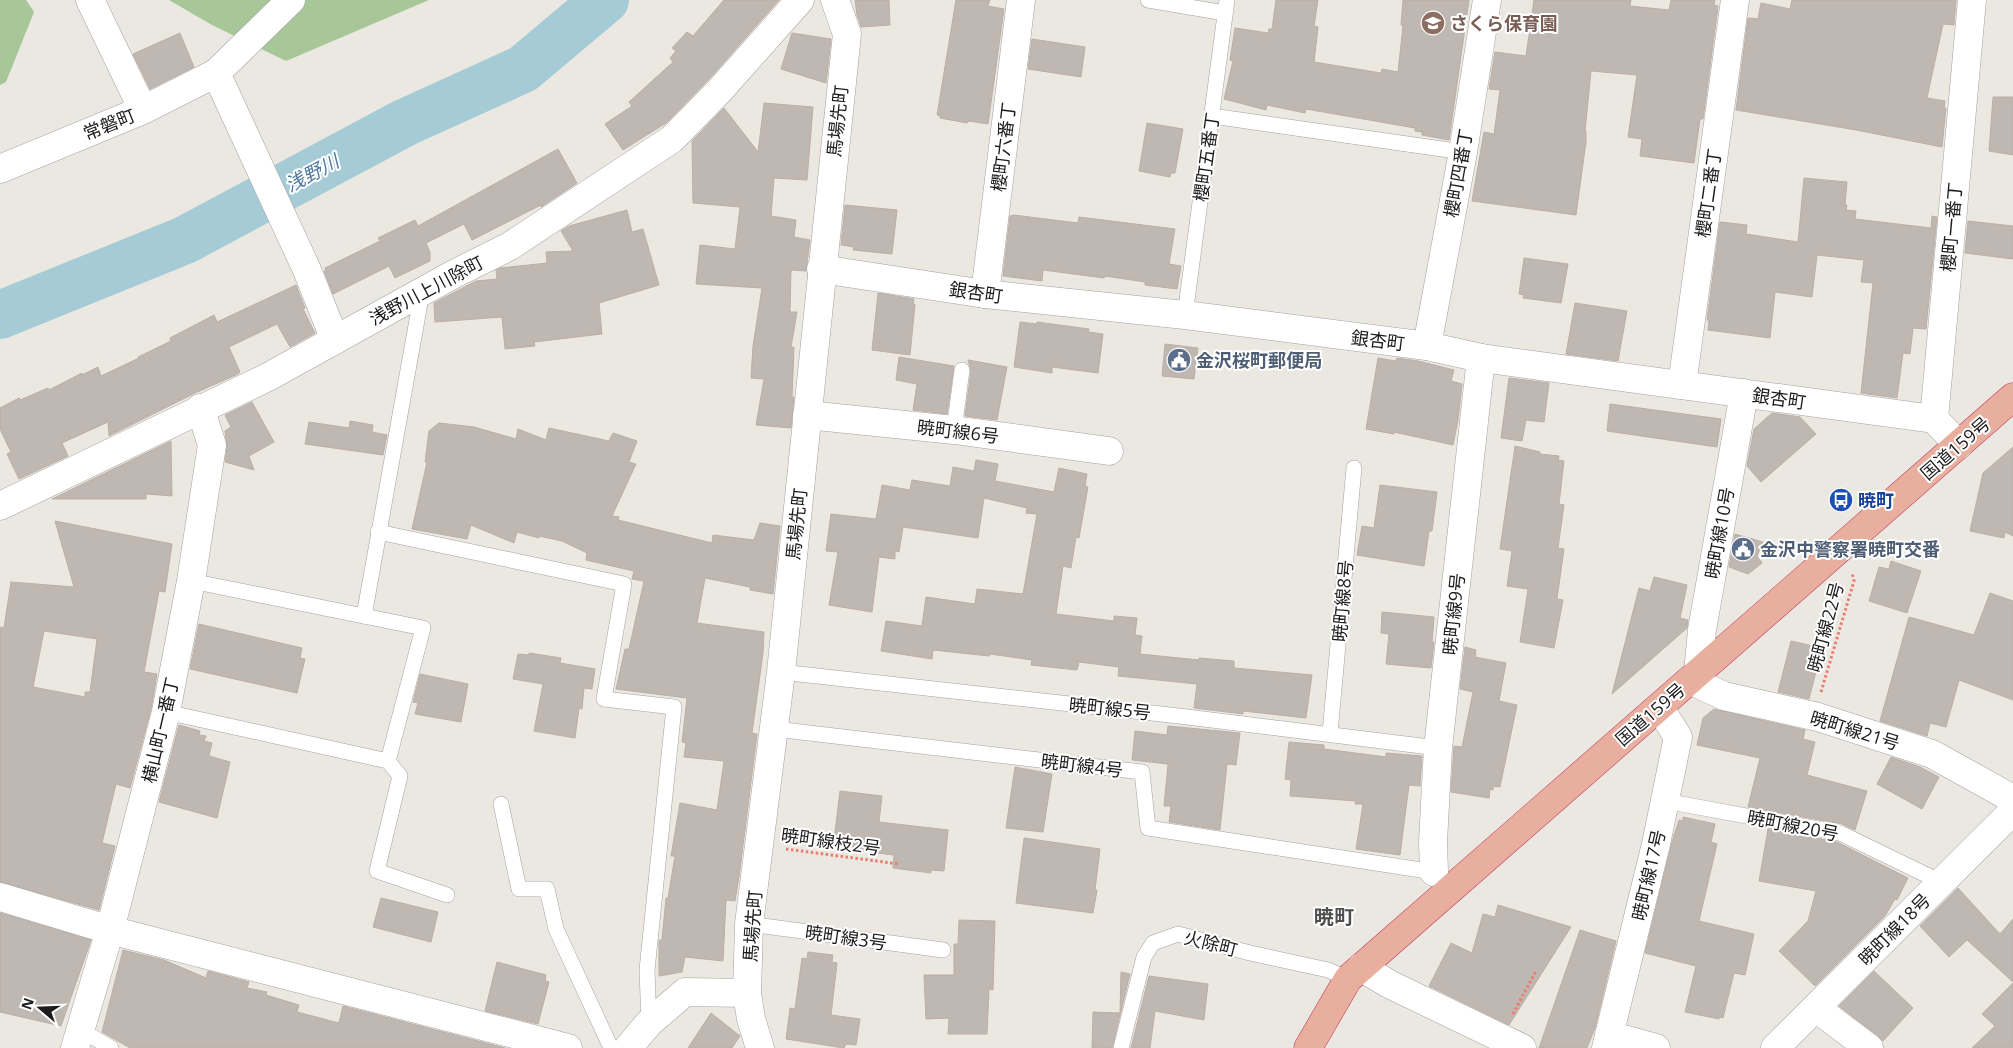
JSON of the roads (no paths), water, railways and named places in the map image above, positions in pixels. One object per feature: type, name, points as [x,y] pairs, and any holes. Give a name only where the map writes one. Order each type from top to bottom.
[{"type":"highway","name":"国道159号","points":[[1308,1048],[1354,973],[1443,879],[1659,707],[2013,397]]},
{"type":"street","points":[[90,0],[143,110]]},
{"type":"street","name":"常磐町","points":[[0,169],[143,110],[216,73],[291,0]]},
{"type":"street","name":"浅野川上川除町","points":[[0,506],[200,408],[268,377],[454,274],[510,246],[672,138],[720,90],[800,0]]},
{"type":"street","name":"馬場先町","points":[[760,1048],[751,1019],[747,992],[750,924],[775,729],[821,269],[847,34],[835,0]]},
{"type":"street","name":"櫻町六番丁","points":[[985,294],[1021,0]]},
{"type":"street","name":"櫻町四番丁","points":[[1427,346],[1487,0]]},
{"type":"street","name":"櫻町二番丁","points":[[1682,385],[1735,0]]},
{"type":"street","name":"櫻町一番丁","points":[[1934,419],[1972,0]]},
{"type":"street","points":[[216,73],[307,270],[334,340]]},
{"type":"street","name":"銀杏町","points":[[821,269],[985,294],[1185,315],[1427,346],[1481,358],[1934,419]]},
{"type":"street","name":"暁町線9号","points":[[1443,879],[1433,842],[1438,748],[1481,358]]},
{"type":"street","name":"暁町線10号","points":[[1694,676],[1744,393]]},
{"type":"street","name":"横山町一番丁","points":[[78,1039],[110,930],[166,712],[191,581],[212,445],[200,408]]},
{"type":"street","name":"暁町線6号","points":[[807,415],[954,430],[1109,451]]},
{"type":"street","points":[[1934,419],[1959,444]]},
{"type":"street","name":"暁町線21号","points":[[1694,676],[1724,696],[1818,717],[1932,754],[2013,799]]},
{"type":"street","name":"暁町線17号","points":[[1607,1041],[1656,844],[1678,737],[1659,707]]},
{"type":"street","name":"暁町線18号","points":[[1775,1048],[2013,810]]},
{"type":"street","points":[[0,897],[110,930],[568,1048]]},
{"type":"street","name":"火除町","points":[[1354,973],[1403,991],[1512,1042]]},
{"type":"street","points":[[628,1048],[649,1023],[686,992],[747,992]]},
{"type":"street","points":[[1816,1008],[1869,1048]]},
{"type":"street","points":[[1607,1041],[1656,1048]]},
{"type":"lane","points":[[1148,0],[1226,6]]},
{"type":"lane","name":"櫻町五番丁","points":[[1185,315],[1226,6]]},
{"type":"lane","points":[[1212,116],[1462,152]]},
{"type":"lane","points":[[364,616],[422,292]]},
{"type":"lane","points":[[954,430],[962,370]]},
{"type":"lane","name":"暁町線8号","points":[[1330,734],[1354,468]]},
{"type":"lane","points":[[378,532],[624,584],[604,699],[674,707],[647,970],[649,1023]]},
{"type":"lane","points":[[191,581],[423,628],[388,762]]},
{"type":"lane","name":"暁町線5号","points":[[781,672],[1438,748]]},
{"type":"lane","points":[[166,712],[388,762],[400,776],[377,871],[447,895]]},
{"type":"lane","name":"暁町線4号","points":[[775,729],[1142,772],[1148,828],[1443,879]]},
{"type":"lane","name":"暁町線20号","points":[[1665,801],[1840,833],[1941,882]]},
{"type":"lane","points":[[501,804],[519,889],[546,889],[556,929],[611,1048]]},
{"type":"lane","name":"暁町線3号","points":[[750,924],[944,950]]},
{"type":"lane","name":"火除町","points":[[1121,1048],[1144,957],[1153,943],[1178,934],[1250,953],[1328,970],[1354,973]]},
{"type":"lane","points":[[78,1039],[111,1048]]},
{"type":"waterway","name":"浅野川","points":[[0,315],[185,240],[404,123],[523,69],[605,0]]},
{"type":"place","name":"さくら保育園","points":[[1433,23]]},
{"type":"place","name":"金沢桜町郵便局","points":[[1179,360]]},
{"type":"place","name":"暁町","points":[[1841,500]]},
{"type":"place","name":"金沢中警察署暁町交番","points":[[1743,549]]},
{"type":"district","name":"暁町","points":[[1334,916]]}]
